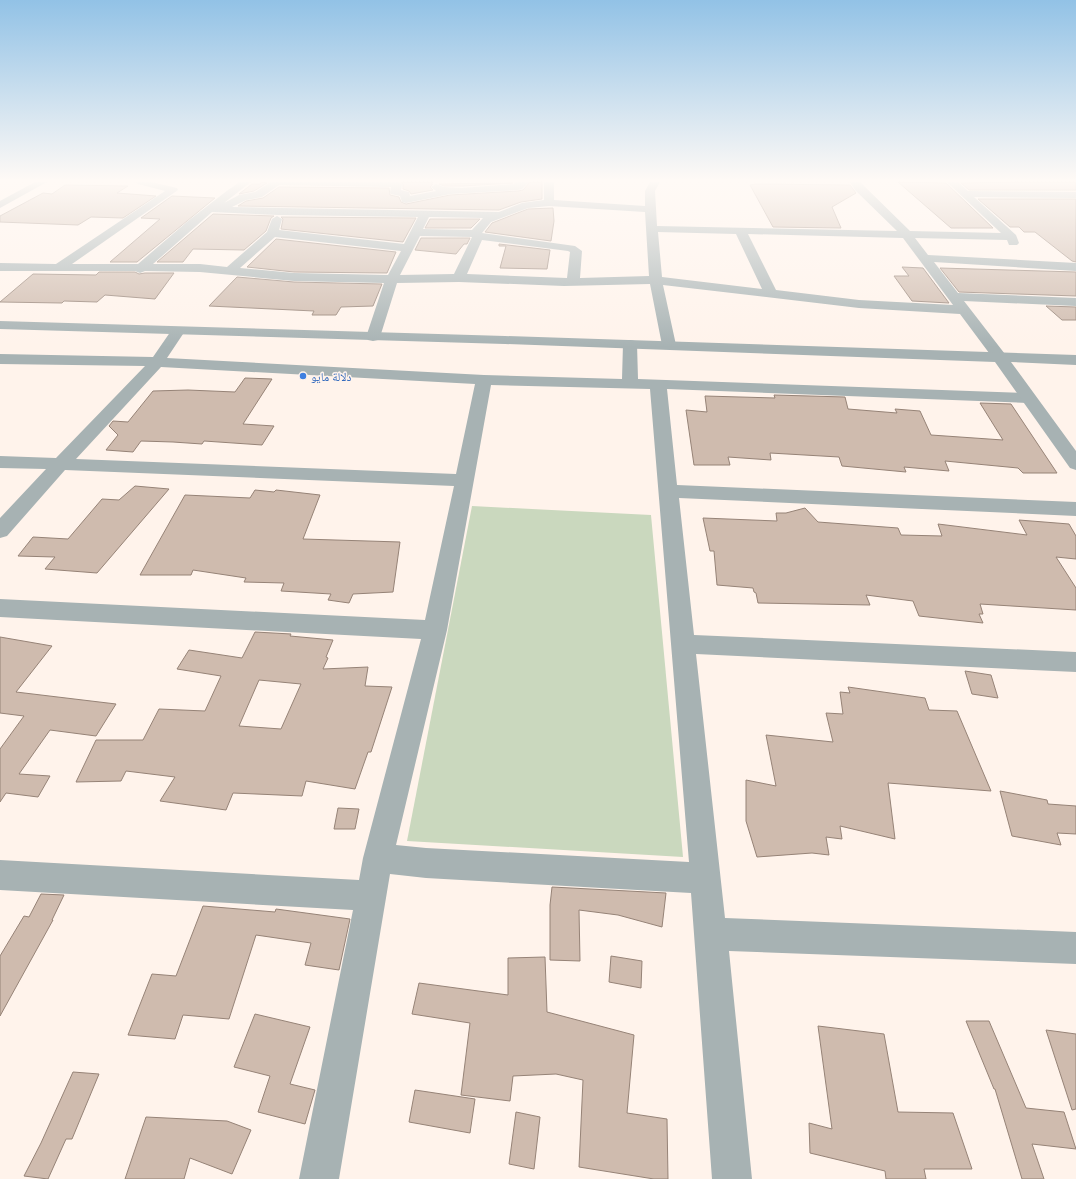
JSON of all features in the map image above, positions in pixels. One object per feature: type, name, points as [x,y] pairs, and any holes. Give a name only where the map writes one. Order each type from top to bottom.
[{"type":"street","points":[[59,267],[103,237]]},
{"type":"street","points":[[140,269],[174,237]]},
{"type":"street","points":[[231,270],[267,237]]},
{"type":"street","points":[[314,237],[407,248]]},
{"type":"street","points":[[373,337],[392,279],[413,237]]},
{"type":"street","points":[[459,278],[476,237]]},
{"type":"street","points":[[492,237],[571,248],[576,251],[573,281]]},
{"type":"street","points":[[653,237],[656,280],[669,345]]},
{"type":"street","points":[[743,237],[771,294]]},
{"type":"street","points":[[909,237],[1000,358],[1076,464]]},
{"type":"street","points":[[1012,237],[1018,262]]},
{"type":"street","points":[[925,258],[1018,262],[1076,267]]},
{"type":"street","points":[[0,267],[140,269],[187,268],[231,270],[294,277],[392,279],[459,278],[573,281],[656,280],[858,304],[964,310]]},
{"type":"street","points":[[955,297],[1076,302]]},
{"type":"street","points":[[0,325],[669,345],[1076,360]]},
{"type":"street","points":[[0,531],[61,464],[136,386],[157,362],[178,331]]},
{"type":"street","points":[[630,344],[630,383]]},
{"type":"street","points":[[0,359],[157,362],[484,380],[630,383],[1028,398]]},
{"type":"street","points":[[319,1179],[378,858],[435,630],[484,380]]},
{"type":"street","points":[[658,384],[732,1179]]},
{"type":"street","points":[[0,462],[464,480]]},
{"type":"street","points":[[668,491],[1076,509]]},
{"type":"street","points":[[0,608],[435,630]]},
{"type":"street","points":[[683,644],[1076,662]]},
{"type":"street","points":[[378,858],[434,863],[704,878]]},
{"type":"street","points":[[0,875],[372,896]]},
{"type":"street","points":[[710,934],[1076,948]]},
{"type":"green space","points":[[472,506],[651,515],[683,857],[407,841]]},
{"type":"building","points":[[139,237],[167,237],[137,262],[110,262]]},
{"type":"building","points":[[186,237],[259,237],[244,250],[193,249],[183,262],[157,262]]},
{"type":"building","points":[[356,237],[406,237],[403,242]]},
{"type":"building","points":[[522,237],[552,237],[551,241]]},
{"type":"building","points":[[1041,237],[1076,237],[1076,262],[1072,261]]},
{"type":"building","points":[[421,238],[470,238],[467,244],[464,244],[456,254],[415,250]]},
{"type":"building","points":[[276,239],[396,252],[387,273],[294,272],[247,267]]},
{"type":"building","points":[[499,244],[550,250],[547,269],[500,268],[506,246],[499,246]]},
{"type":"building","points":[[902,267],[923,268],[949,303],[912,301],[894,276],[909,276]]},
{"type":"building","points":[[940,268],[1076,272],[1076,296],[959,292]]},
{"type":"building","points":[[99,272],[135,272],[139,274],[174,273],[155,299],[105,295],[97,302],[0,302],[33,274],[96,275]]},
{"type":"building","points":[[237,277],[294,282],[382,284],[373,306],[341,307],[336,315],[312,315],[314,311],[209,306]]},
{"type":"building","points":[[1046,306],[1076,307],[1076,320],[1062,320]]},
{"type":"building","points":[[245,378],[272,379],[243,424],[274,426],[262,445],[204,441],[202,444],[141,441],[133,452],[106,450],[118,435],[109,426],[113,421],[128,422],[153,391],[188,390],[235,392]]},
{"type":"building","points":[[774,395],[845,397],[848,409],[897,413],[895,409],[920,411],[931,435],[1003,440],[980,403],[1011,404],[1057,473],[1023,473],[1018,468],[945,461],[949,471],[904,467],[906,472],[842,466],[839,457],[770,453],[771,460],[728,457],[730,465],[694,465],[686,410],[707,412],[705,396],[775,398]]},
{"type":"building","points":[[135,486],[169,489],[97,573],[45,569],[55,557],[18,556],[33,537],[68,539],[102,499],[119,500]]},
{"type":"building","points":[[255,490],[274,492],[276,490],[320,495],[303,539],[400,542],[393,592],[353,594],[349,603],[328,600],[331,594],[281,591],[284,583],[244,582],[246,578],[193,570],[191,575],[140,575],[185,495],[250,498]]},
{"type":"building","points":[[805,508],[818,522],[898,528],[901,535],[942,536],[938,524],[1027,535],[1019,520],[1069,524],[1076,536],[1076,559],[1056,557],[1076,588],[1076,610],[980,604],[983,614],[979,614],[983,623],[919,616],[913,601],[866,595],[870,605],[758,603],[756,593],[754,592],[753,588],[717,585],[714,551],[710,551],[703,518],[777,521],[776,513],[786,513]]},
{"type":"building","points":[[255,632],[291,634],[290,636],[333,640],[323,669],[368,667],[365,686],[392,687],[371,752],[368,752],[355,789],[306,781],[302,796],[233,793],[226,810],[160,801],[175,777],[126,771],[121,781],[76,782],[96,740],[143,740],[159,709],[205,711],[221,676],[177,669],[189,650],[242,658]],"holes":[[[259,680],[301,684],[281,729],[239,726]]]},
{"type":"building","points":[[0,637],[52,646],[16,692],[116,704],[96,736],[50,730],[19,774],[50,776],[38,797],[6,793],[0,802],[0,749],[24,716],[0,713]]},
{"type":"building","points":[[965,671],[991,675],[998,698],[972,694]]},
{"type":"building","points":[[848,687],[925,698],[929,710],[957,711],[991,791],[888,783],[895,839],[840,826],[842,839],[826,837],[829,855],[812,853],[757,857],[746,821],[746,780],[776,786],[766,735],[833,742],[826,713],[843,714],[840,692],[850,693]]},
{"type":"building","points":[[1000,791],[1047,800],[1048,804],[1076,806],[1076,834],[1057,833],[1061,845],[1012,836]]},
{"type":"building","points":[[338,808],[359,809],[355,829],[334,829]]},
{"type":"building","points":[[552,887],[666,893],[662,927],[618,915],[579,910],[580,961],[550,960],[550,905]]},
{"type":"building","points":[[41,894],[64,895],[53,920],[0,1016],[0,956],[24,916],[29,917]]},
{"type":"building","points":[[203,906],[275,912],[276,909],[350,919],[339,970],[305,965],[311,943],[256,935],[229,1019],[183,1015],[175,1039],[128,1035],[152,974],[176,976]]},
{"type":"building","points":[[611,956],[642,961],[641,988],[609,982]]},
{"type":"building","points":[[545,957],[547,1012],[634,1035],[627,1113],[667,1119],[668,1179],[654,1179],[579,1167],[583,1080],[556,1074],[513,1076],[510,1101],[461,1095],[470,1023],[412,1014],[419,983],[508,995],[508,958]]},
{"type":"building","points":[[255,1014],[310,1027],[290,1084],[315,1090],[305,1124],[258,1112],[270,1076],[234,1067]]},
{"type":"building","points":[[966,1021],[989,1021],[1026,1108],[1064,1112],[1076,1149],[1032,1144],[1044,1179],[1022,1179],[995,1089]]},
{"type":"building","points":[[818,1026],[884,1034],[898,1112],[953,1113],[972,1169],[924,1169],[926,1179],[886,1179],[885,1171],[810,1153],[809,1123],[832,1129]]},
{"type":"building","points":[[1046,1030],[1076,1034],[1076,1109],[1072,1110]]},
{"type":"building","points":[[73,1072],[99,1074],[72,1139],[66,1139],[48,1179],[24,1176],[41,1143]]},
{"type":"building","points":[[415,1090],[475,1099],[470,1133],[409,1122]]},
{"type":"building","points":[[516,1112],[540,1117],[534,1169],[509,1164]]},
{"type":"building","points":[[146,1117],[227,1121],[251,1130],[232,1174],[190,1158],[184,1179],[125,1179]]},
{"type":"place","name":"دلالة مايو","points":[[303,376]]}]
